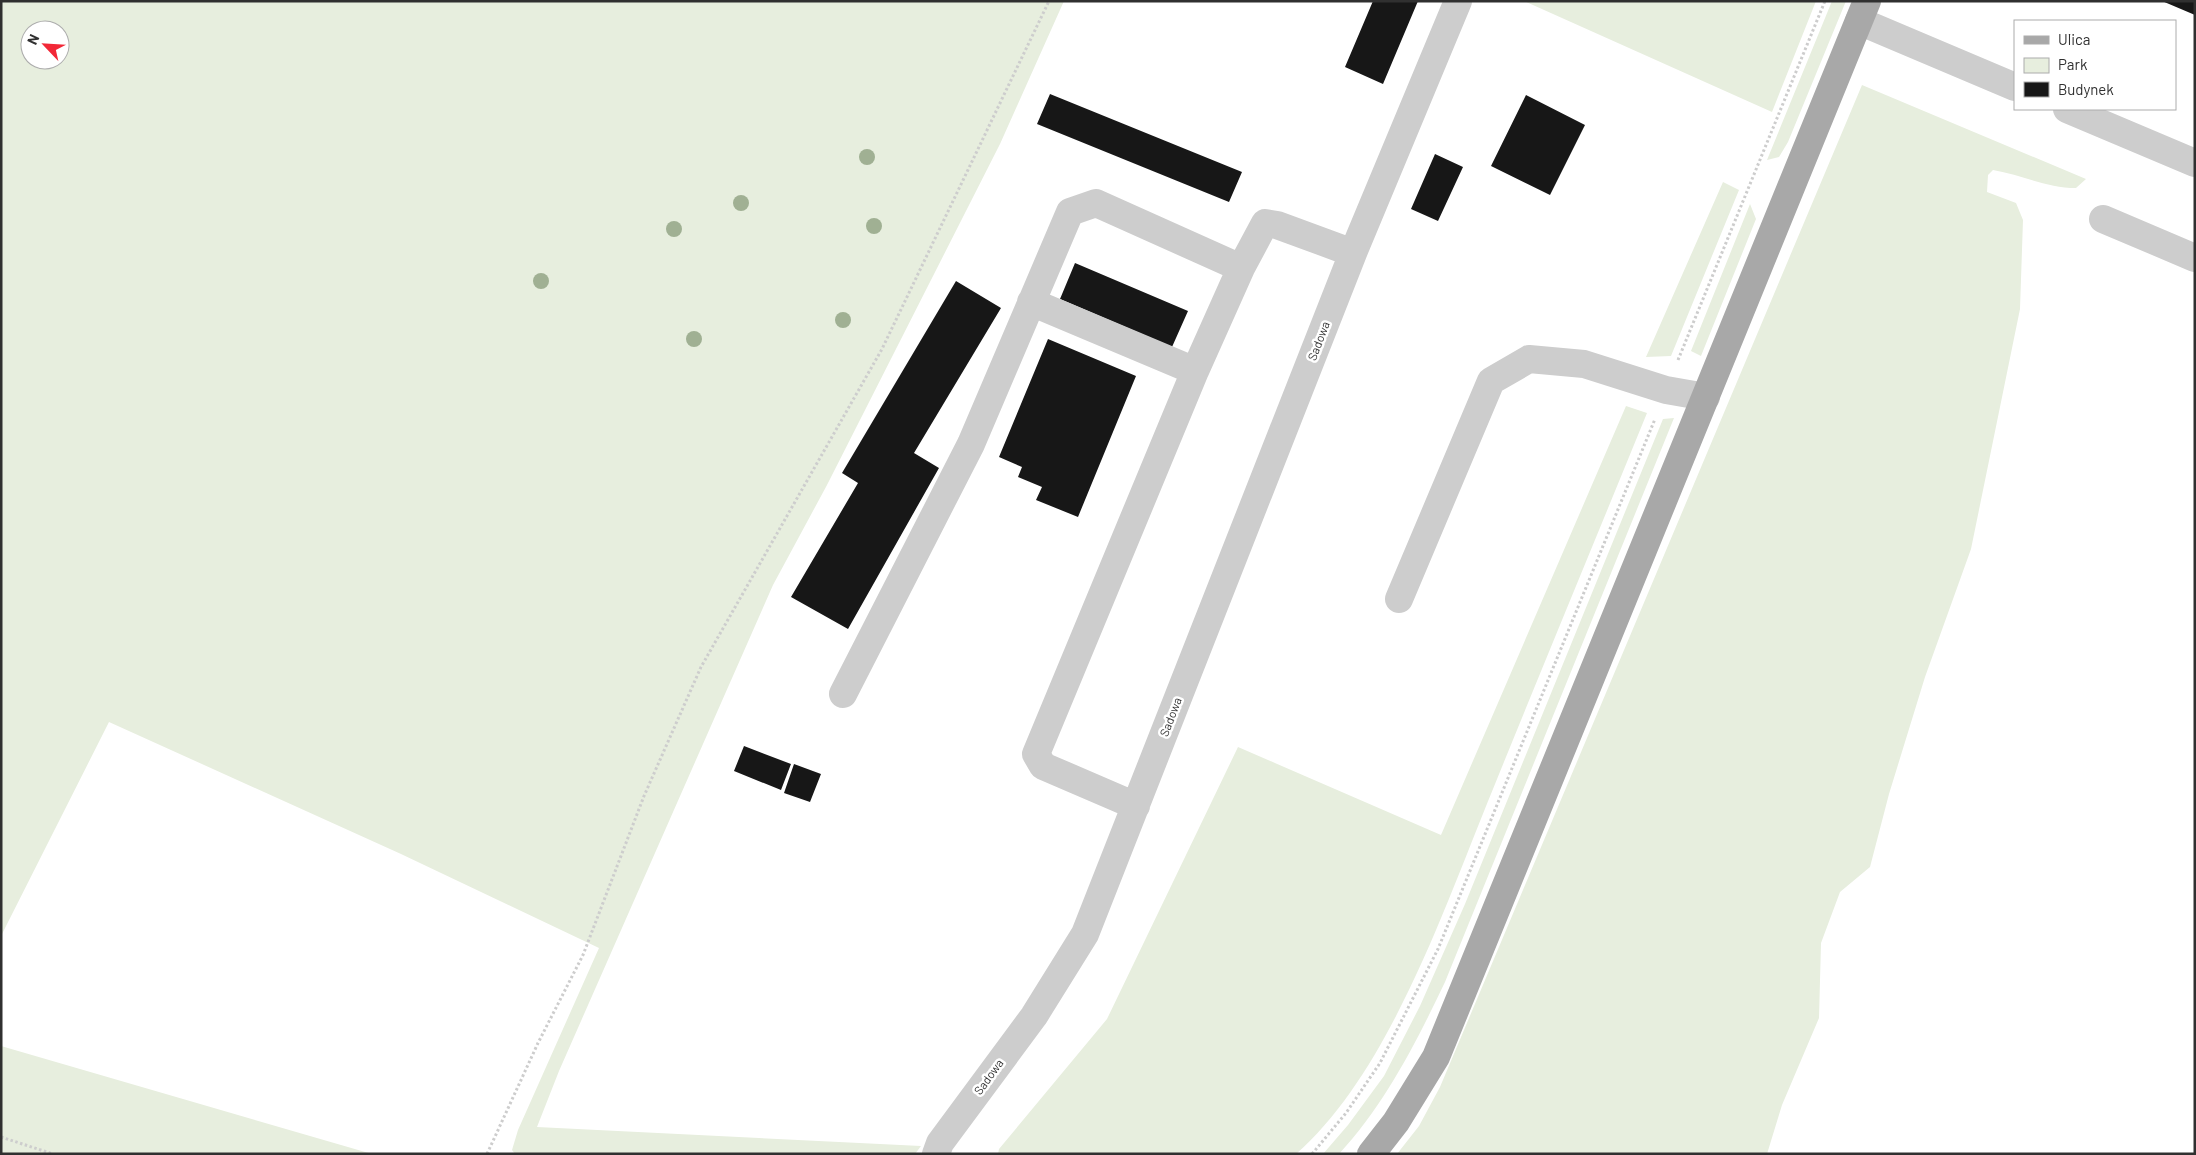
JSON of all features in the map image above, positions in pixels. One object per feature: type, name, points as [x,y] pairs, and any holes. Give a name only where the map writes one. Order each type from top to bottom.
[{"type":"main road","points":[[1371,1154],[1396,1122],[1436,1057],[1863,11]]},
{"type":"lane","name":"Sadowa","points":[[936,1154],[940,1143],[1034,1016],[1085,934],[1353,253],[1458,1]]},
{"type":"lane","points":[[1863,11],[2014,86]]},
{"type":"lane","points":[[2069,110],[2195,163]]},
{"type":"lane","points":[[843,694],[971,444],[1070,212],[1096,203],[1241,268]]},
{"type":"lane","points":[[2103,219],[2195,258]]},
{"type":"lane","points":[[1136,806],[1043,766],[1036,754],[1195,371],[1241,268],[1265,223],[1277,225],[1353,253]]},
{"type":"lane","points":[[1030,302],[1195,371]]},
{"type":"lane","points":[[1399,599],[1491,381],[1529,359],[1584,364],[1666,390],[1706,397]]},
{"type":"path","points":[[487,1154],[538,1043],[583,955],[644,796],[700,667],[882,349],[1049,1]]},
{"type":"path","points":[[1312,1154],[1346,1113],[1380,1063],[1438,949],[1825,1]]},
{"type":"path","points":[[1,1137],[53,1154]]},
{"type":"green space","points":[[1,1],[1064,1],[1000,144],[827,485],[773,585],[559,1071],[537,1127],[921,1146],[915,1154],[515,1154],[512,1150],[518,1130],[599,948],[401,854],[109,722],[1,936]]},
{"type":"green space","points":[[1524,1],[1816,1],[1772,112]]},
{"type":"green space","points":[[1832,1],[1846,1],[1788,142],[1779,157],[1767,160]]},
{"type":"green space","points":[[1862,85],[2086,179],[2076,188],[2045,184],[1993,170],[1988,175],[1987,192],[2016,203],[2023,220],[2020,309],[1971,549],[1925,677],[1889,794],[1870,867],[1840,892],[1821,943],[1819,1018],[1782,1105],[1767,1154],[1397,1154],[1419,1126],[1440,1087]]},
{"type":"green space","points":[[1723,182],[1739,190],[1671,356],[1646,357]]},
{"type":"green space","points":[[1750,204],[1756,219],[1701,356],[1691,351]]},
{"type":"green space","points":[[1626,406],[1647,413],[1456,883],[1412,984],[1387,1033],[1360,1078],[1330,1119],[1296,1154],[998,1154],[999,1149],[1107,1019],[1238,747],[1441,835]]},
{"type":"green space","points":[[1674,418],[1445,982],[1411,1050],[1371,1115],[1339,1154],[1323,1154],[1348,1125],[1384,1076],[1420,1006],[1465,904],[1663,419]]},
{"type":"green space","points":[[1,1046],[372,1154],[1,1154]]},
{"type":"building","points":[[1373,1],[1418,1],[1383,84],[1345,67]]},
{"type":"building","points":[[2162,1],[2195,1],[2195,15]]},
{"type":"building","points":[[1050,94],[1242,172],[1229,202],[1037,124]]},
{"type":"building","points":[[1526,95],[1585,125],[1550,195],[1491,166]]},
{"type":"building","points":[[1435,154],[1463,167],[1438,221],[1411,209]]},
{"type":"building","points":[[1075,263],[1188,311],[1172,347],[1060,299]]},
{"type":"building","points":[[956,281],[1001,308],[914,453],[939,468],[848,629],[791,597],[858,483],[842,473]]},
{"type":"building","points":[[1048,339],[1136,376],[1078,517],[1036,500],[1042,487],[1018,477],[1022,467],[999,457]]},
{"type":"building","points":[[744,746],[791,764],[781,790],[734,771]]},
{"type":"building","points":[[794,764],[821,774],[810,802],[784,793]]}]
